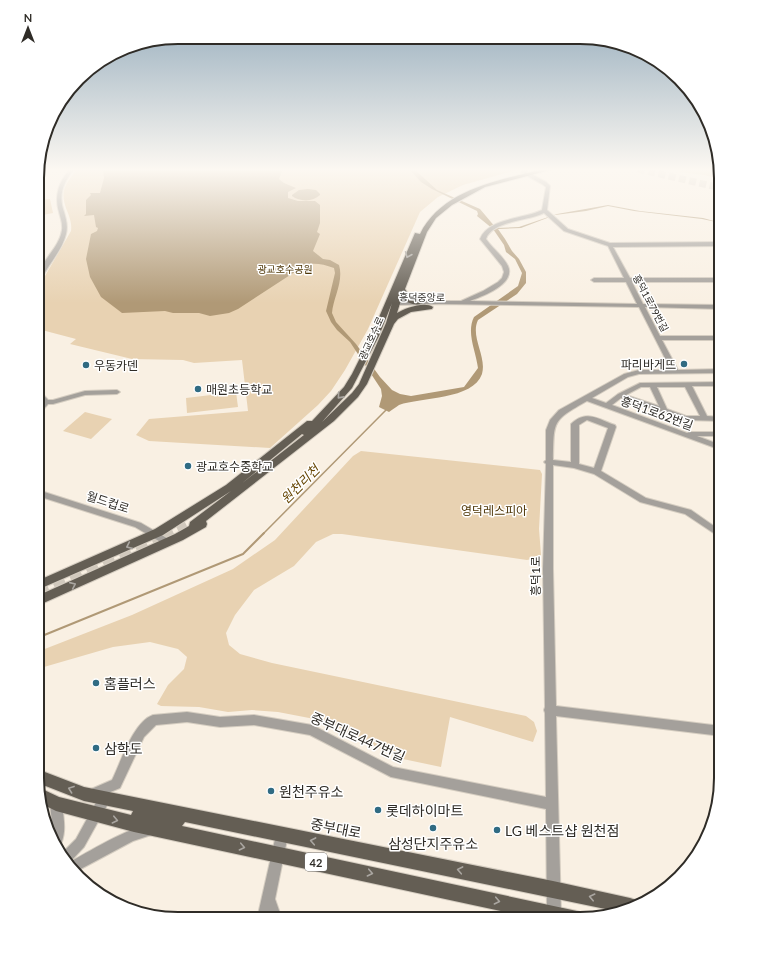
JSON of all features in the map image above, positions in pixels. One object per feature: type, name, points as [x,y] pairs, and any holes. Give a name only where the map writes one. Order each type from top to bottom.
[{"type":"main road","name":"광교호수로","points":[[326,417],[348,388],[356,374],[375,336],[386,306],[418,232],[429,216],[432,214]]},
{"type":"main road","name":"광교호수로","points":[[191,523],[355,395],[363,384],[390,323],[424,232],[437,214]]},
{"type":"main road","points":[[402,289],[404,298],[407,300],[421,302]]},
{"type":"main road","points":[[390,323],[403,311],[429,307]]},
{"type":"main road","points":[[44,583],[154,535],[230,487],[298,432],[326,417]]},
{"type":"main road","points":[[44,598],[167,542],[206,522],[316,439],[326,417]]},
{"type":"main road","name":"중부대로","points":[[44,778],[98,797],[624,905]]},
{"type":"main road","name":"42","points":[[46,798],[56,804],[96,816],[549,912]]},
{"type":"main road","points":[[134,824],[138,816],[143,814],[189,822],[196,817]]},
{"type":"street","points":[[44,266],[63,237],[65,224],[62,214]]},
{"type":"street","points":[[456,302],[469,300],[487,291],[502,282],[507,272],[505,266],[483,239],[485,233],[489,229],[532,217],[539,214]]},
{"type":"street","points":[[548,214],[562,228],[610,245],[714,244]]},
{"type":"street","name":"흥덕1로79번길","points":[[610,245],[676,371]]},
{"type":"street","points":[[594,280],[714,280]]},
{"type":"street","points":[[481,306],[477,299],[487,291]]},
{"type":"street","name":"흥덕중앙로","points":[[386,306],[421,302],[456,302],[481,306]]},
{"type":"street","name":"흥덕중앙로","points":[[396,305],[429,307],[714,307]]},
{"type":"street","points":[[658,338],[714,338]]},
{"type":"street","name":"흥덕1로","points":[[554,912],[549,710],[548,462],[550,430],[554,420],[562,412],[626,375],[639,372],[714,371]]},
{"type":"street","points":[[607,406],[620,395],[640,385],[714,383]]},
{"type":"street","points":[[652,384],[664,410]]},
{"type":"street","points":[[687,384],[705,419]]},
{"type":"street","points":[[44,400],[46,402],[53,402],[85,393],[117,392]]},
{"type":"street","points":[[620,395],[685,418],[714,419]]},
{"type":"street","name":"흥덕1로62번길","points":[[586,398],[714,445]]},
{"type":"street","points":[[576,465],[575,424],[586,417],[612,427],[596,472]]},
{"type":"street","points":[[683,434],[714,435]]},
{"type":"street","points":[[705,442],[708,438],[714,437]]},
{"type":"street","points":[[548,462],[576,465],[596,472],[643,500],[688,512],[714,530]]},
{"type":"street","name":"월드컵로","points":[[44,495],[138,525],[167,542]]},
{"type":"street","points":[[549,710],[714,730]]},
{"type":"street","name":"중부대로447번길","points":[[116,784],[140,733],[153,720],[187,717],[220,722],[254,720],[312,730],[392,772],[552,804]]},
{"type":"street","points":[[69,854],[80,843],[96,816],[98,797],[116,784],[118,794],[123,802]]},
{"type":"street","points":[[56,804],[59,831],[58,836]]},
{"type":"street","points":[[76,865],[131,836],[154,829]]},
{"type":"street","points":[[265,912],[269,901],[276,854],[282,835]]},
{"type":"street","points":[[269,901],[273,912]]},
{"type":"green space","name":"광교호수공원","points":[[68,214],[419,214],[368,329],[345,370],[331,391],[318,405],[270,448],[149,441],[136,435],[149,419],[248,411],[242,360],[194,363],[183,360],[132,359],[70,344],[76,339],[44,331],[45,276],[71,231],[71,222]]},
{"type":"green space","points":[[236,392],[238,407],[187,413],[186,398]]},
{"type":"green space","points":[[85,412],[112,419],[91,439],[63,431]]},
{"type":"green space","name":"영덕레스피아","points":[[361,451],[540,470],[542,474],[539,529],[541,555],[527,560],[333,534],[316,542],[294,566],[254,590],[235,615],[226,633],[229,645],[240,654],[272,663],[526,716],[534,722],[537,731],[533,742],[450,717],[441,767],[403,759],[357,738],[330,722],[278,712],[252,710],[228,712],[199,707],[161,706],[157,704],[168,685],[184,669],[187,657],[178,649],[150,642],[113,647],[44,667],[44,649],[132,615],[233,569],[275,540],[353,456]]},
{"type":"shaded area","points":[[86,214],[320,214],[320,223],[317,232],[320,234],[313,251],[323,259],[330,260],[339,265],[340,277],[332,313],[336,322],[356,344],[380,377],[392,390],[400,394],[411,396],[464,387],[478,368],[471,336],[474,317],[518,286],[522,273],[515,259],[506,252],[504,245],[493,229],[477,216],[478,214],[484,214],[496,228],[519,227],[557,214],[566,214],[555,215],[521,228],[498,229],[519,259],[526,272],[526,283],[517,294],[478,320],[476,333],[483,367],[482,374],[477,382],[468,389],[458,393],[409,402],[399,405],[389,412],[379,407],[382,396],[381,389],[350,342],[331,322],[326,311],[335,273],[334,268],[320,264],[307,264],[238,309],[229,313],[210,316],[199,313],[173,313],[165,311],[122,313],[101,297],[90,277],[86,259],[91,234],[97,231],[98,228],[96,227],[94,215],[84,216]]},
{"type":"shaded area","points":[[656,214],[703,218],[714,222]]},
{"type":"waterway","name":"원천리천","points":[[263,534],[386,410]]},
{"type":"waterway","name":"원천리천","points":[[44,635],[243,554],[263,534]]},
{"type":"tunnel","points":[[163,534],[188,522]]},
{"type":"tunnel","points":[[44,589],[165,533]]},
{"type":"place","name":"파리바게뜨","points":[[684,364]]},
{"type":"place","name":"우동카덴","points":[[86,365]]},
{"type":"place","name":"매원초등학교","points":[[198,389]]},
{"type":"place","name":"광교호수중학교","points":[[188,466]]},
{"type":"place","name":"홈플러스","points":[[96,683]]},
{"type":"place","name":"삼학도","points":[[96,748]]},
{"type":"place","name":"원천주유소","points":[[271,791]]},
{"type":"place","name":"롯데하이마트","points":[[378,810]]},
{"type":"place","name":"삼성단지주유소","points":[[433,828]]},
{"type":"place","name":"LG 베스트샵 원천점","points":[[497,830]]}]
